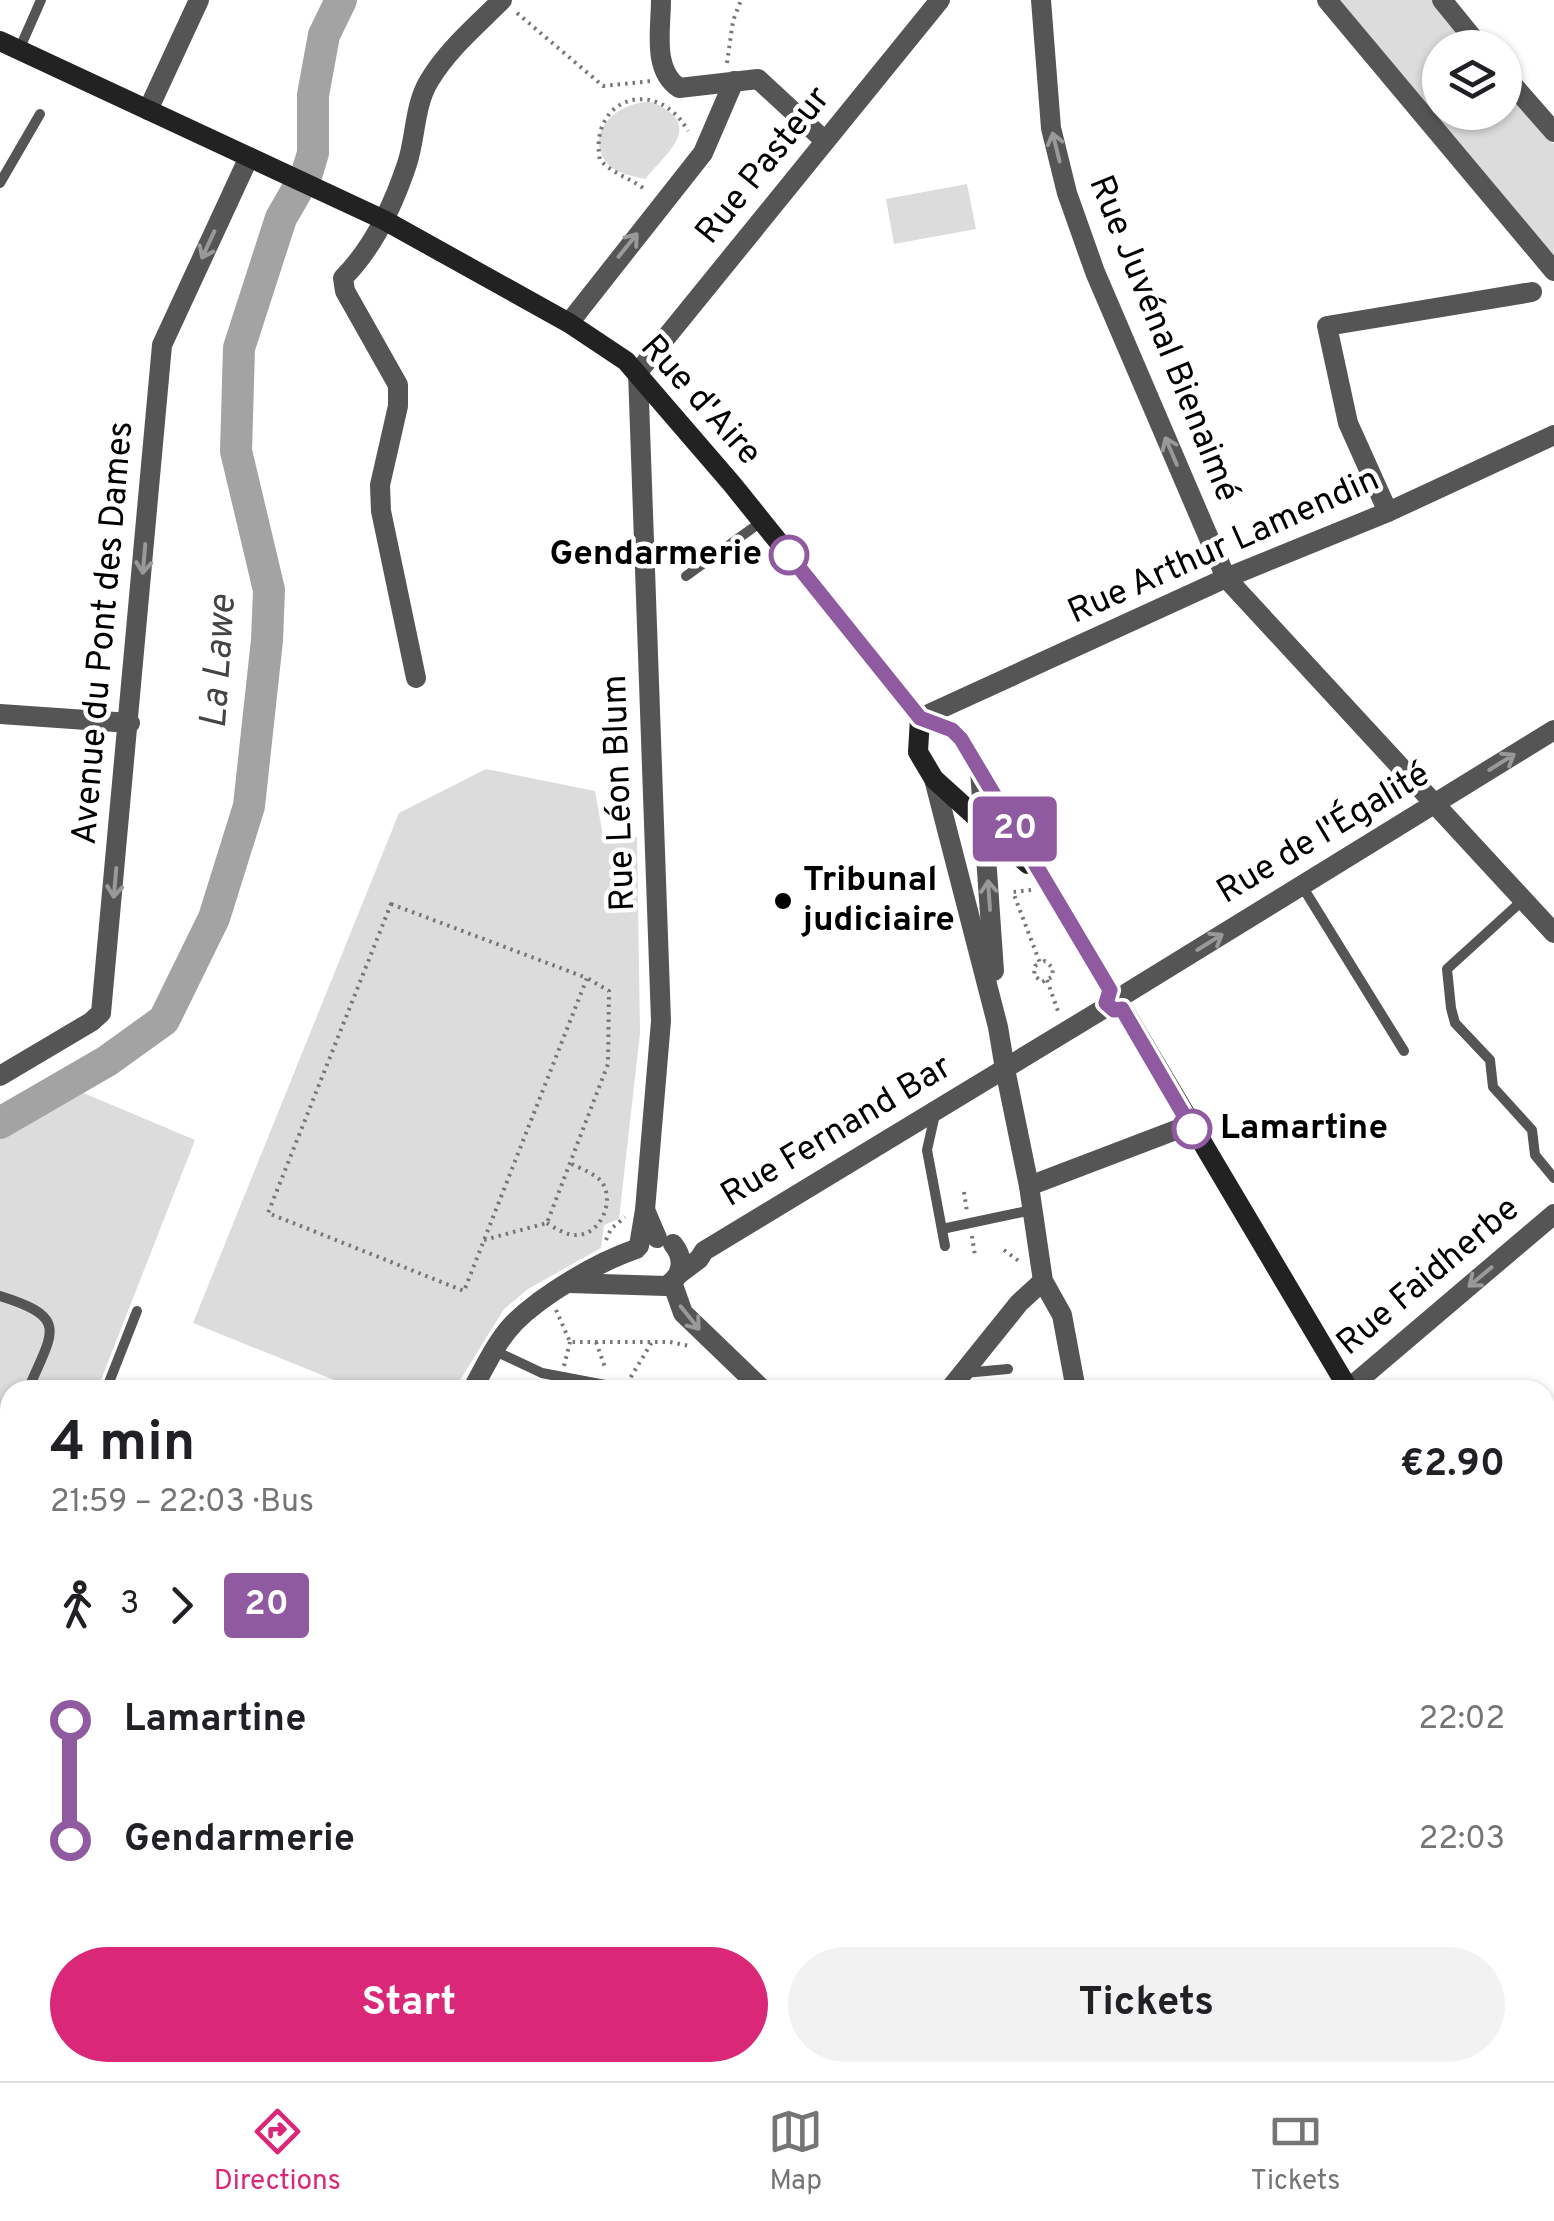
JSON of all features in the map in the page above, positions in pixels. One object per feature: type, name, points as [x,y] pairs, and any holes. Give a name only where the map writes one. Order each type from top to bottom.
[{"type":"main road","points":[[9,45],[61,80],[148,110],[249,157]]},
{"type":"main road","name":"Rue d'Aire","points":[[249,157],[384,220],[569,323],[638,372],[920,718]]},
{"type":"main road","points":[[1044,879],[934,779],[918,752],[920,718],[952,730],[980,769],[1342,1380]]},
{"type":"street","points":[[148,110],[199,0]]},
{"type":"street","points":[[416,678],[380,498],[398,406],[398,385],[344,290],[343,278],[368,254],[384,220],[408,163],[428,82],[460,42],[502,0]]},
{"type":"street","points":[[661,0],[661,65],[667,80],[679,88],[758,79],[825,141]]},
{"type":"street","name":"Rue Pasteur","points":[[638,372],[940,0]]},
{"type":"street","points":[[1327,0],[1554,271]]},
{"type":"street","points":[[1442,0],[1466,30]]},
{"type":"street","name":"Rue Juvénal Bienaimé","points":[[1039,2],[1051,128],[1067,193],[1095,272],[1226,578],[1554,933]]},
{"type":"street","points":[[569,323],[704,152],[730,82]]},
{"type":"street","points":[[1522,95],[1554,132]]},
{"type":"street","name":"Avenue du Pont des Dames","points":[[0,1076],[101,1013],[162,346],[249,157]]},
{"type":"street","points":[[1388,512],[1348,423],[1327,326],[1532,292]]},
{"type":"street","name":"Rue Léon Blum","points":[[638,372],[662,1021],[645,1210],[651,1244]]},
{"type":"street","name":"Rue Arthur Lamendin","points":[[920,718],[1226,578],[1388,512],[1554,435]]},
{"type":"street","points":[[0,714],[130,723]]},
{"type":"street","name":"Rue de l'Égalité","points":[[1065,1032],[1554,730]]},
{"type":"street","points":[[980,769],[998,1028]]},
{"type":"street","points":[[934,779],[998,1028],[1043,1281],[1062,1315],[1074,1380]]},
{"type":"street","name":"Rue Fernand Bar","points":[[675,1278],[704,1251],[1065,1032]]},
{"type":"street","points":[[1029,1186],[1189,1125]]},
{"type":"street","name":"Rue Faidherbe","points":[[1360,1380],[1554,1214]]},
{"type":"street","points":[[645,1284],[634,1273],[632,1257],[651,1244]]},
{"type":"street","points":[[477,1380],[493,1350],[515,1322],[594,1266],[651,1244],[681,1258],[675,1278],[683,1312],[753,1380]]},
{"type":"street","name":"Rue Fernand Bar","points":[[651,1244],[704,1251]]},
{"type":"street","points":[[569,1283],[659,1287],[675,1278]]},
{"type":"street","points":[[958,1380],[1018,1303],[1043,1281]]},
{"type":"lane","points":[[9,45],[41,0]]},
{"type":"lane","points":[[0,183],[40,114]]},
{"type":"lane","points":[[686,576],[761,522]]},
{"type":"lane","points":[[1302,885],[1404,1051]]},
{"type":"lane","points":[[1524,900],[1447,969],[1450,1008],[1456,1023],[1490,1060],[1492,1087],[1532,1130],[1535,1155],[1554,1178]]},
{"type":"lane","points":[[936,1109],[927,1150],[945,1246]]},
{"type":"lane","points":[[942,1229],[1033,1209]]},
{"type":"lane","points":[[0,1296],[33,1306],[48,1317],[49,1339],[32,1380]]},
{"type":"lane","points":[[110,1380],[137,1311]]},
{"type":"lane","points":[[493,1350],[542,1373],[575,1380]]},
{"type":"lane","points":[[964,1380],[1008,1369]]},
{"type":"path","points":[[502,0],[603,86],[667,80]]},
{"type":"path","points":[[730,82],[733,20],[742,0]]},
{"type":"path","points":[[643,188],[628,177],[612,174],[600,160],[598,134],[604,120],[628,101],[656,100],[678,113],[688,131]]},
{"type":"path","points":[[1040,963],[1013,892],[1030,891],[1044,879]]},
{"type":"path","points":[[546,1223],[608,1064],[609,991],[586,978],[392,904],[268,1214],[464,1291],[586,978]]},
{"type":"path","points":[[1045,961],[1053,968],[1052,977],[1042,982],[1034,974],[1040,963],[1045,961]]},
{"type":"path","points":[[1047,980],[1065,1032]]},
{"type":"path","points":[[484,1240],[546,1223],[576,1236],[590,1232],[600,1222],[608,1194],[600,1180],[570,1163]]},
{"type":"path","points":[[594,1266],[612,1229],[632,1211],[645,1210]]},
{"type":"path","points":[[600,1222],[612,1229]]},
{"type":"path","points":[[550,1296],[570,1342],[563,1377]]},
{"type":"path","points":[[570,1342],[686,1344],[698,1350]]},
{"type":"path","points":[[596,1342],[606,1368],[605,1380]]},
{"type":"path","points":[[629,1380],[652,1342]]},
{"type":"shaded area","points":[[1340,0],[1432,0],[1458,30],[1422,30],[1422,99]]},
{"type":"shaded area","points":[[652,102],[677,119],[679,129],[672,148],[645,179],[608,164],[599,141],[608,120],[617,112]]},
{"type":"shaded area","points":[[1522,106],[1554,144],[1554,259],[1447,130],[1522,130]]},
{"type":"shaded area","points":[[967,184],[976,229],[894,244],[886,199]]},
{"type":"shaded area","points":[[486,769],[595,791],[604,841],[637,837],[640,1033],[619,1219],[604,1225],[601,1248],[528,1289],[504,1309],[460,1380],[334,1380],[193,1323],[399,813]]},
{"type":"shaded area","points":[[67,1086],[195,1140],[101,1380],[0,1380],[0,1128]]},
{"type":"waterway","name":"La Lawe","points":[[0,1123],[107,1061],[164,1020],[214,918],[249,806],[269,590],[236,451],[239,348],[281,218],[307,173],[313,153],[313,95],[324,35],[341,0]]},
{"type":"bus line","name":"20","points":[[789,555],[920,718],[952,730],[961,739],[1110,990],[1106,1003],[1114,1010],[1122,1009],[1192,1129]]},
{"type":"place","name":"Gendarmerie","points":[[789,555]]},
{"type":"place","name":"Tribunal judiciaire","points":[[783,901]]},
{"type":"place","name":"Lamartine","points":[[1192,1129]]}]
